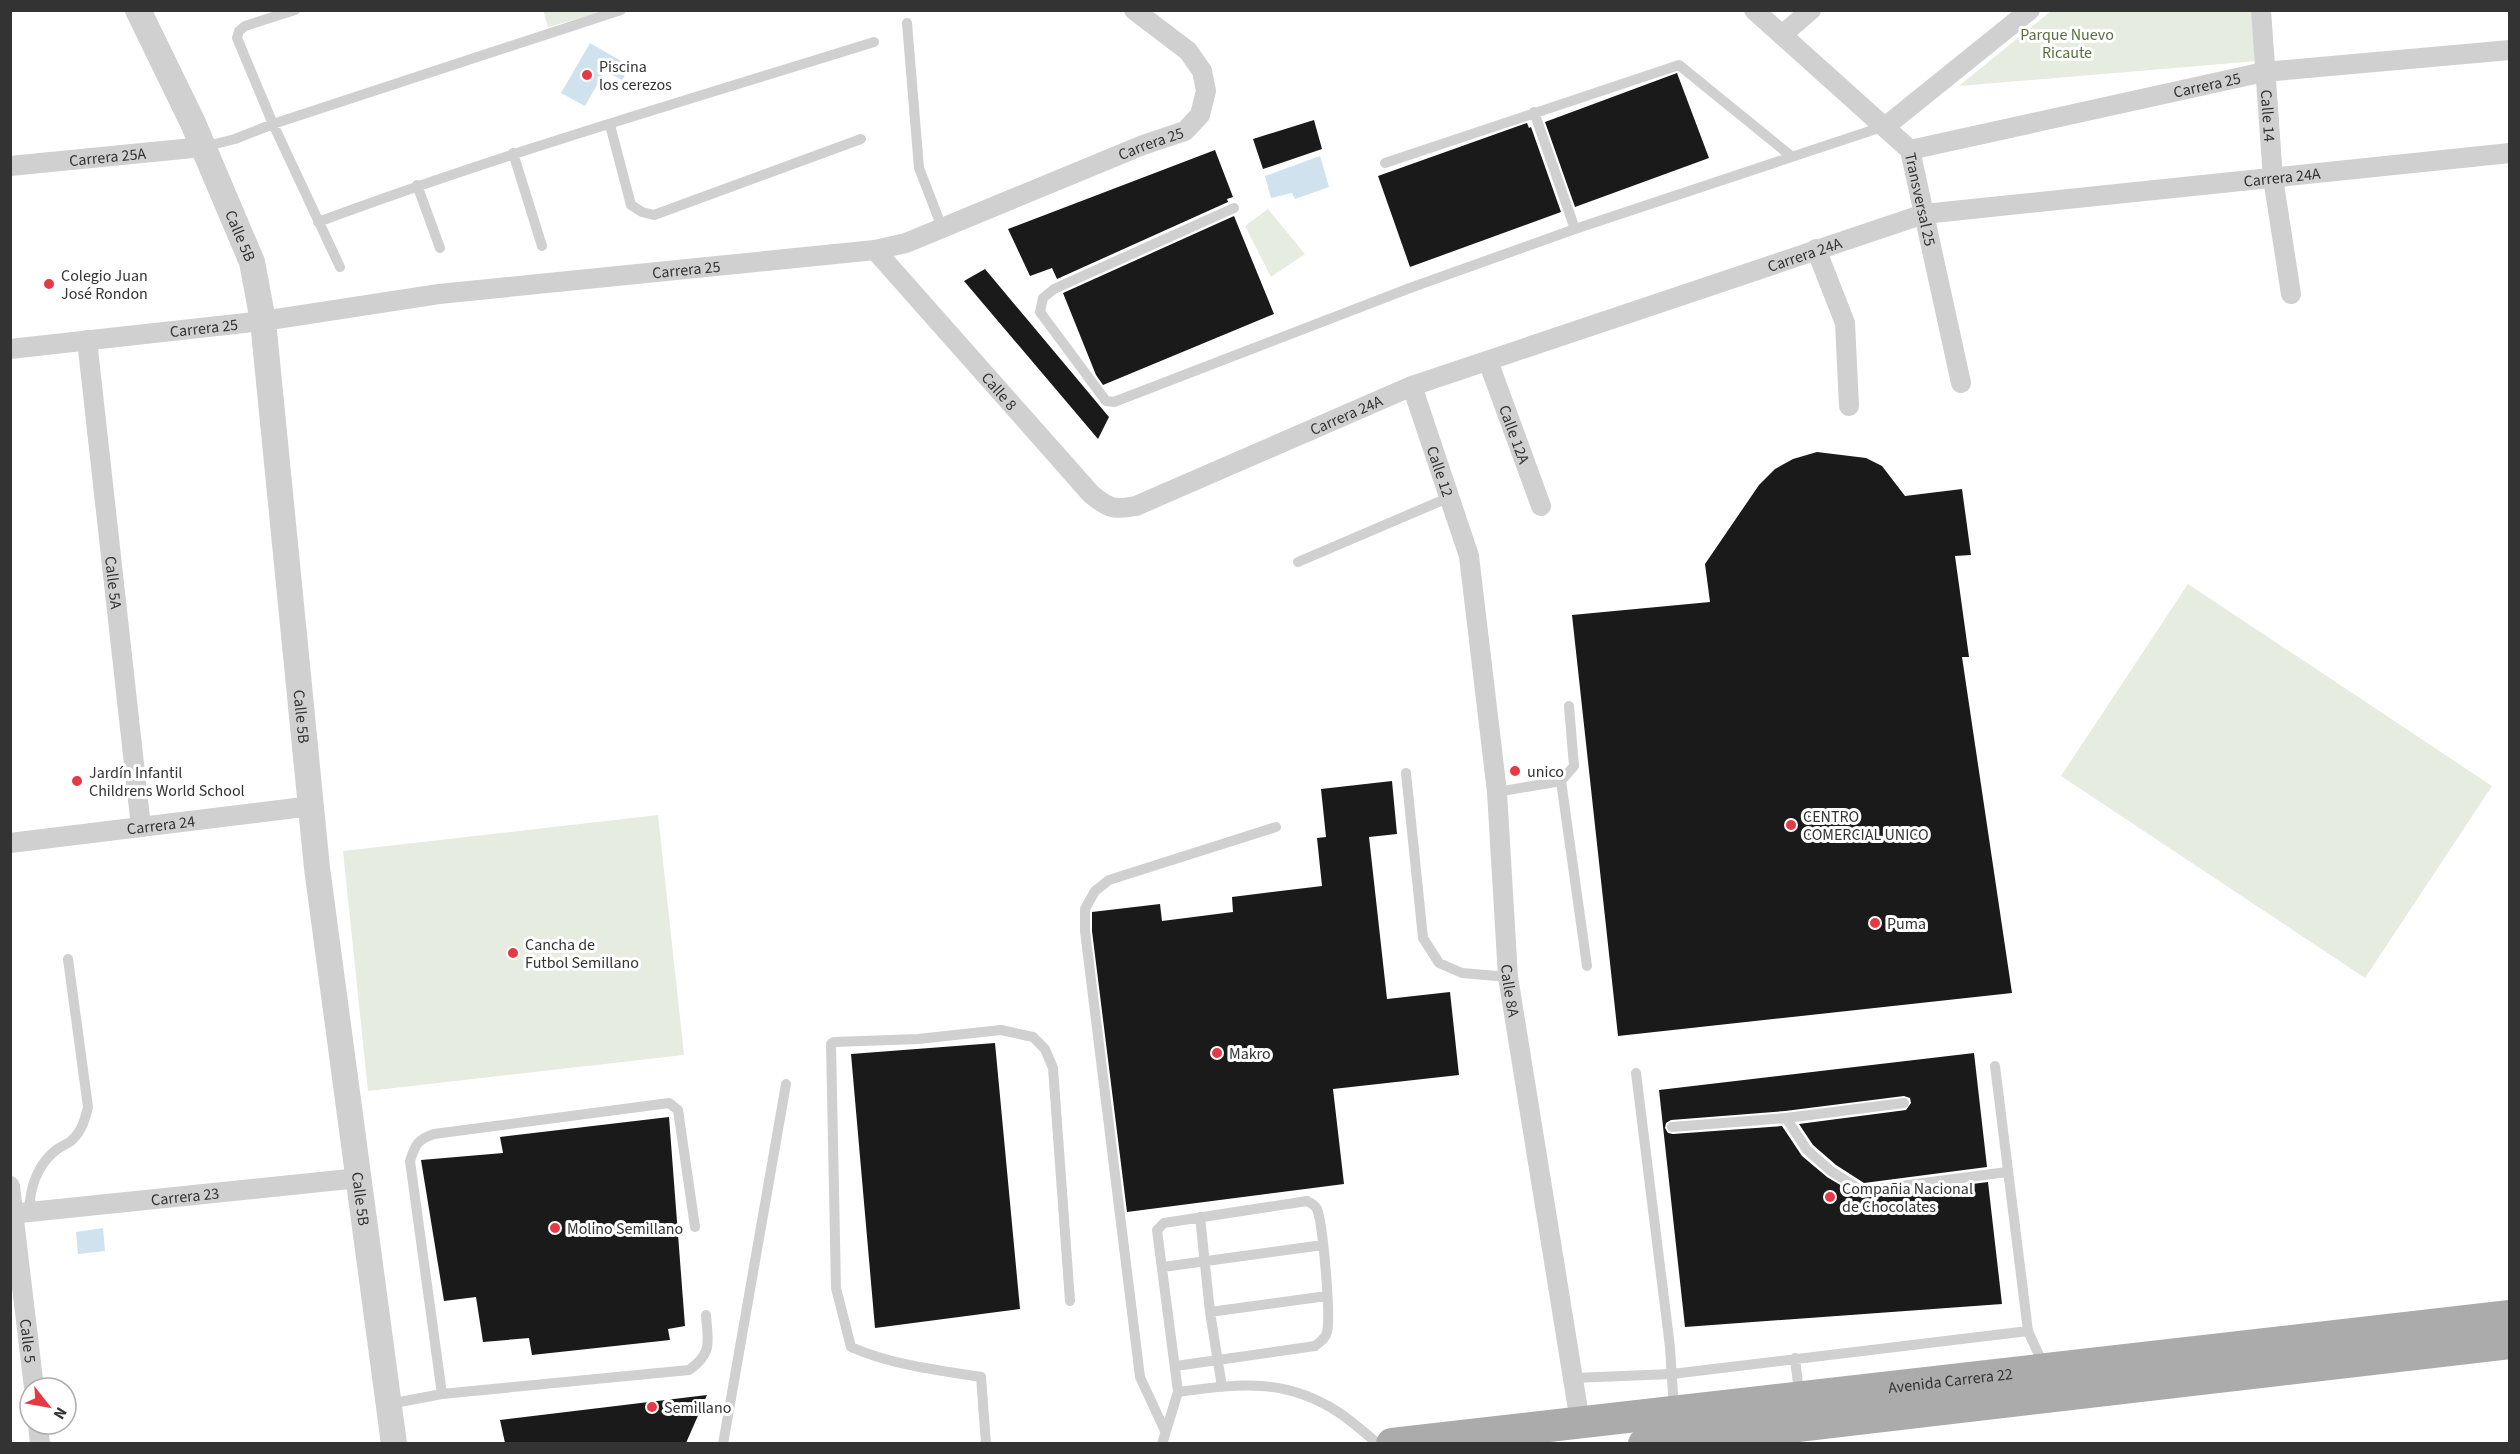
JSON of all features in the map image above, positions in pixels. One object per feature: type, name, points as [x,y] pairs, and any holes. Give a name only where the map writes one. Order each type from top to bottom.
[{"type":"main road","points":[[2464,1321],[2497,1299],[2510,1295]]},
{"type":"main road","name":"Avenida Carrera 22","points":[[1392,1443],[1674,1411],[1807,1422],[2045,1369],[2510,1316]]},
{"type":"main road","name":"Avenida Carrera 22","points":[[1644,1443],[1807,1422],[2500,1348]]},
{"type":"street","name":"Calle 5B","points":[[138,10],[203,147],[252,262],[263,321],[317,868],[394,1443]]},
{"type":"street","name":"Carrera 25","points":[[10,349],[263,321],[440,294],[875,250],[906,243],[943,230],[1143,145],[1185,130],[1200,115],[1206,91],[1202,71],[1188,51],[1134,10]]},
{"type":"street","name":"Transversal 25","points":[[1754,10],[1886,126],[1910,150],[1961,383]]},
{"type":"street","points":[[1782,35],[1811,10]]},
{"type":"street","points":[[1886,126],[2030,10]]},
{"type":"street","name":"Calle 14","points":[[2261,10],[2273,178],[2291,294]]},
{"type":"street","name":"Carrera 25","points":[[1910,150],[2264,72],[2510,50]]},
{"type":"street","name":"Carrera 25A","points":[[10,166],[203,147]]},
{"type":"street","name":"Carrera 24A","points":[[1136,506],[1412,386],[1924,214],[2510,153]]},
{"type":"street","points":[[1816,249],[1845,323],[1849,406]]},
{"type":"street","name":"Calle 8","points":[[875,250],[1091,494],[1104,505],[1117,509],[1136,506]]},
{"type":"street","name":"Calle 5A","points":[[87,340],[141,827]]},
{"type":"street","name":"Calle 12A","points":[[1488,361],[1541,506]]},
{"type":"street","name":"Calle 12","points":[[1412,386],[1469,556]]},
{"type":"street","name":"Calle 8A","points":[[1469,556],[1497,792],[1509,977],[1580,1422]]},
{"type":"street","name":"Carrera 24","points":[[10,843],[312,806]]},
{"type":"street","name":"Carrera 23","points":[[18,1214],[359,1178]]},
{"type":"street","name":"Calle 5","points":[[10,1186],[18,1214],[33,1376]]},
{"type":"lane","points":[[295,10],[245,26],[239,31],[237,38],[273,124],[340,267]]},
{"type":"lane","points":[[203,147],[235,140],[273,124],[621,10]]},
{"type":"lane","points":[[907,23],[919,168],[943,230]]},
{"type":"lane","points":[[318,222],[417,185],[513,153],[874,42]]},
{"type":"lane","points":[[1385,163],[1679,65],[1791,156]]},
{"type":"lane","points":[[1534,112],[1575,229]]},
{"type":"lane","points":[[610,125],[631,205],[642,212],[654,215],[861,139]]},
{"type":"lane","points":[[1234,208],[1054,289],[1043,298],[1040,312],[1106,401],[1114,402],[1410,288],[1575,229],[1886,126]]},
{"type":"lane","points":[[513,153],[542,246]]},
{"type":"lane","points":[[417,185],[440,249]]},
{"type":"lane","points":[[1299,562],[1450,497]]},
{"type":"lane","points":[[1497,792],[1561,781],[1574,766],[1569,706]]},
{"type":"lane","points":[[1406,773],[1423,938],[1439,963],[1462,973],[1509,977]]},
{"type":"lane","points":[[1561,781],[1587,966]]},
{"type":"lane","points":[[1164,1431],[1140,1377],[1092,994],[1085,909],[1095,891],[1109,880],[1276,827]]},
{"type":"lane","points":[[18,1214],[30,1195],[36,1176],[57,1150],[72,1140],[85,1122],[88,1107],[68,959]]},
{"type":"lane","points":[[986,1443],[981,1377],[903,1365],[873,1357],[851,1347],[836,1288],[831,1044],[834,1042],[918,1039],[1001,1030],[1033,1037],[1044,1049],[1053,1068],[1070,1301]]},
{"type":"lane","points":[[1995,1066],[2028,1331],[2045,1369]]},
{"type":"lane","points":[[1636,1073],[1672,1374],[1674,1411]]},
{"type":"lane","points":[[723,1443],[786,1084]]},
{"type":"lane","points":[[442,1394],[410,1161],[414,1146],[422,1138],[434,1134],[669,1103],[678,1110],[695,1227]]},
{"type":"lane","points":[[1672,1127],[1786,1118],[1904,1103]]},
{"type":"lane","points":[[1786,1118],[1807,1150],[1831,1171],[1862,1191],[2007,1172]]},
{"type":"lane","points":[[1162,1443],[1178,1392],[1157,1230],[1164,1223],[1306,1202],[1317,1208],[1327,1296],[1328,1332],[1323,1339],[1315,1346],[1176,1366]]},
{"type":"lane","points":[[1200,1217],[1210,1312],[1222,1387]]},
{"type":"lane","points":[[1163,1267],[1323,1245]]},
{"type":"lane","points":[[1210,1312],[1327,1296]]},
{"type":"lane","points":[[389,1405],[442,1394],[689,1370],[703,1360],[708,1343],[706,1316]]},
{"type":"lane","points":[[1573,1378],[1672,1374],[2028,1331]]},
{"type":"lane","points":[[1795,1358],[1807,1422]]},
{"type":"lane","points":[[1178,1392],[1250,1384],[1278,1386],[1338,1411],[1378,1443]]},
{"type":"green space","points":[[543,10],[606,11],[548,27]]},
{"type":"green space","name":"Parque Nuevo Ricaute","points":[[2051,11],[2254,11],[2258,61],[1959,86]]},
{"type":"green space","points":[[1268,209],[1305,254],[1271,277],[1245,226]]},
{"type":"green space","points":[[2188,584],[2492,786],[2365,978],[2061,776]]},
{"type":"green space","name":"Cancha de Futbol Semillano","points":[[658,815],[684,1055],[368,1091],[343,851]]},
{"type":"water","name":"Piscina los cerezos","points":[[590,43],[630,66],[622,80],[605,71],[585,106],[561,93]]},
{"type":"water","points":[[1320,156],[1329,187],[1295,199],[1292,193],[1271,198],[1265,176]]},
{"type":"water","points":[[103,1228],[105,1251],[78,1254],[76,1232]]},
{"type":"building","points":[[1677,73],[1709,158],[1575,207],[1545,122]]},
{"type":"building","points":[[1314,120],[1322,149],[1263,169],[1253,139]]},
{"type":"building","points":[[1527,123],[1529,128],[1531,127],[1561,212],[1410,267],[1378,176]]},
{"type":"building","points":[[1215,150],[1233,197],[1227,199],[1228,202],[1057,279],[1052,268],[1030,276],[1008,229]]},
{"type":"building","points":[[1234,216],[1274,314],[1103,385],[1096,375],[1063,293]]},
{"type":"building","points":[[985,269],[1109,417],[1098,439],[964,281]]},
{"type":"building","name":"CENTRO COMERCIAL UNICO","points":[[1817,452],[1866,458],[1882,466],[1905,496],[1962,489],[1971,555],[1955,556],[1969,657],[1962,657],[2012,993],[1618,1036],[1572,615],[1710,602],[1705,564],[1759,485],[1775,469],[1793,459]]},
{"type":"building","name":"Makro","points":[[1392,781],[1397,834],[1369,837],[1387,999],[1450,992],[1459,1075],[1333,1089],[1344,1184],[1127,1212],[1092,931],[1092,912],[1160,904],[1162,921],[1233,912],[1232,897],[1322,886],[1317,838],[1326,837],[1321,789]]},
{"type":"building","points":[[995,1043],[1020,1309],[875,1328],[851,1054]]},
{"type":"building","name":"Compañia Nacional de Chocolates","points":[[1974,1053],[1987,1167],[1864,1183],[1836,1165],[1813,1145],[1799,1124],[1906,1110],[1911,1103],[1910,1098],[1904,1096],[1785,1111],[1671,1120],[1666,1123],[1665,1128],[1668,1133],[1673,1134],[1782,1126],[1802,1156],[1827,1177],[1862,1198],[1988,1182],[2002,1304],[1685,1327],[1659,1090]]},
{"type":"building","name":"Molino Semillano","points":[[669,1117],[685,1326],[668,1329],[670,1340],[532,1355],[529,1338],[483,1342],[476,1297],[444,1301],[421,1160],[503,1153],[500,1137]]},
{"type":"building","name":"Semillano","points":[[707,1395],[686,1443],[505,1443],[500,1420]]},
{"type":"place","name":"Piscina los cerezos","points":[[587,75]]},
{"type":"place","name":"Colegio Juan José Rondon","points":[[49,284]]},
{"type":"place","name":"unico","points":[[1515,771]]},
{"type":"place","name":"Jardín Infantil Childrens World School","points":[[77,781]]},
{"type":"place","name":"CENTRO COMERCIAL UNICO","points":[[1791,825]]},
{"type":"place","name":"Puma","points":[[1875,923]]},
{"type":"place","name":"Cancha de Futbol Semillano","points":[[513,953]]},
{"type":"place","name":"Makro","points":[[1217,1053]]},
{"type":"place","name":"Compañia Nacional de Chocolates","points":[[1830,1197]]},
{"type":"place","name":"Molino Semillano","points":[[555,1228]]},
{"type":"place","name":"Semillano","points":[[652,1407]]}]
